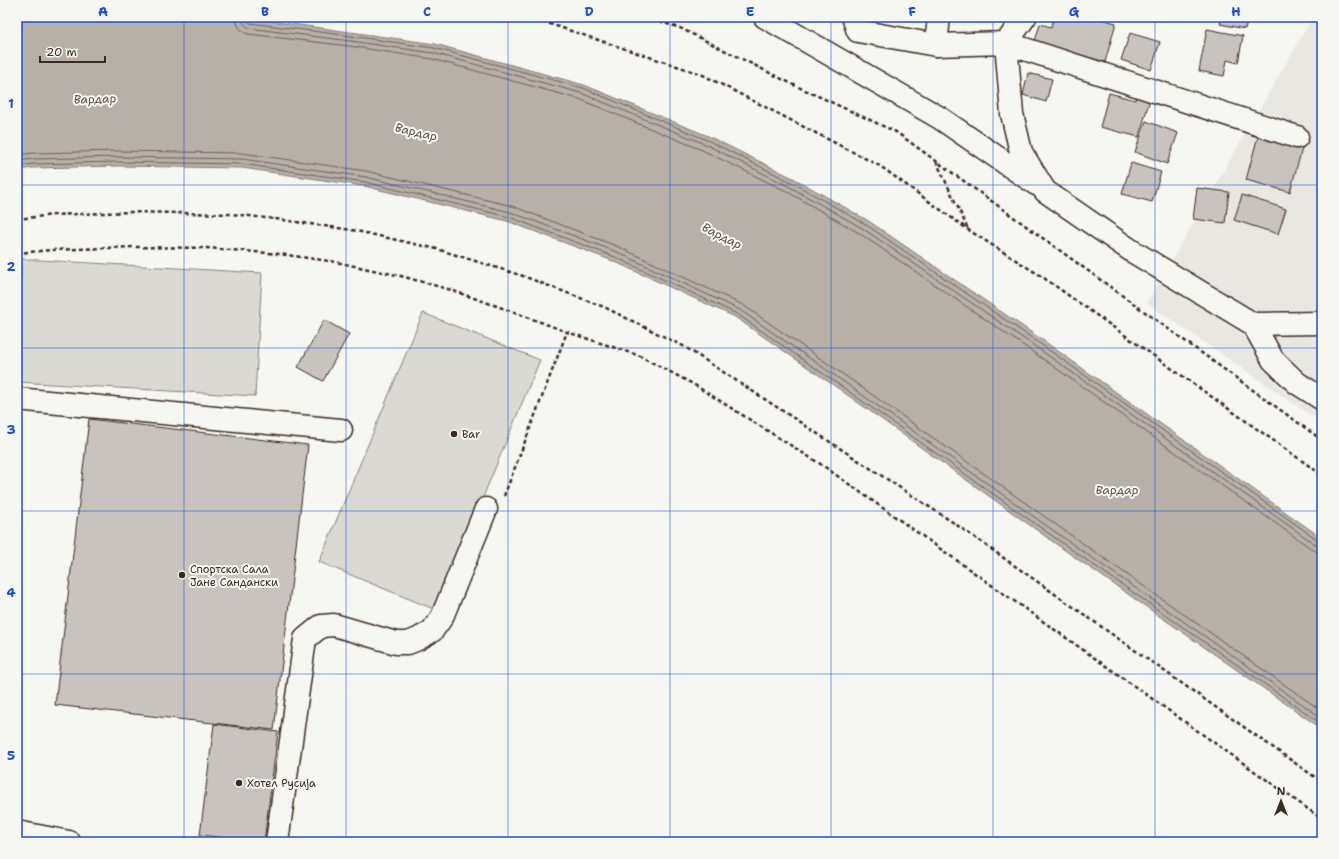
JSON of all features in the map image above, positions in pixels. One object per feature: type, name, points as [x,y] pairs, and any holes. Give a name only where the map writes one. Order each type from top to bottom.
[{"type":"street","points":[[765,17],[940,118],[1132,250],[1253,324],[1273,360],[1297,383],[1322,399]]},
{"type":"street","points":[[854,17],[858,31],[868,34],[936,45],[1006,43],[1297,137]]},
{"type":"street","points":[[936,45],[939,17]]},
{"type":"street","points":[[1025,17],[1006,43],[1012,114],[1021,152],[1044,189]]},
{"type":"street","points":[[1253,324],[1322,323]]},
{"type":"street","points":[[17,399],[341,430]]},
{"type":"street","points":[[277,842],[305,639],[321,626],[334,625],[396,643],[408,643],[432,631],[442,617],[486,509]]},
{"type":"street","points":[[17,832],[69,842]]},
{"type":"path","points":[[529,17],[701,74],[880,166],[970,231],[1044,278],[1322,475]]},
{"type":"path","points":[[646,17],[680,28],[794,85],[896,132],[1322,440]]},
{"type":"path","points":[[935,160],[970,231]]},
{"type":"path","points":[[17,219],[81,214],[167,212],[232,214],[306,223],[352,230],[437,249],[523,276],[604,307],[685,347],[954,523],[1322,782]]},
{"type":"path","points":[[17,253],[133,246],[207,248],[280,254],[336,262],[401,276],[451,290],[567,332],[640,356],[693,384],[822,465],[1322,819]]},
{"type":"path","points":[[486,509],[500,506],[567,332]]},
{"type":"shaded area","points":[[1313,17],[1322,17],[1322,423],[1147,303]]},
{"type":"shaded area","points":[[22,259],[262,273],[255,396],[17,382],[17,280],[21,280]]},
{"type":"shaded area","points":[[423,313],[540,360],[436,610],[319,562]]},
{"type":"water","name":"Вардар","points":[[48,17],[221,17],[257,19],[435,44],[584,85],[708,136],[795,179],[867,220],[1041,339],[1322,538],[1322,729],[1073,556],[839,389],[735,317],[613,261],[507,221],[364,186],[242,168],[118,166],[34,168],[17,170],[17,19]]},
{"type":"building","points":[[1054,17],[1094,17],[1116,23],[1105,62],[1064,50],[1032,51],[1040,24],[1051,27]]},
{"type":"building","points":[[1222,17],[1248,17],[1245,29],[1220,24]]},
{"type":"building","points":[[1207,29],[1243,36],[1238,63],[1227,60],[1224,76],[1199,71]]},
{"type":"building","points":[[1130,33],[1160,42],[1151,70],[1121,60]]},
{"type":"building","points":[[1028,73],[1052,79],[1046,102],[1023,95]]},
{"type":"building","points":[[1109,93],[1135,100],[1137,95],[1150,99],[1139,137],[1100,127]]},
{"type":"building","points":[[1146,121],[1178,133],[1167,164],[1135,152]]},
{"type":"building","points":[[1260,129],[1304,141],[1290,192],[1246,180]]},
{"type":"building","points":[[1131,163],[1161,172],[1152,202],[1122,194]]},
{"type":"building","points":[[1197,188],[1229,192],[1225,223],[1193,219]]},
{"type":"building","points":[[1242,195],[1286,209],[1278,234],[1234,220]]},
{"type":"building","points":[[324,320],[349,334],[323,381],[298,367]]},
{"type":"building","name":"Спортска Сала Јане Сандански","points":[[89,419],[308,445],[274,730],[55,705]]},
{"type":"building","name":"Хотел Русија","points":[[214,724],[278,732],[264,842],[200,835]]},
{"type":"place","name":"Bar","points":[[454,434]]},
{"type":"place","name":"Спортска Сала Јане Сандански","points":[[182,575]]},
{"type":"place","name":"Хотел Русија","points":[[239,783]]}]
